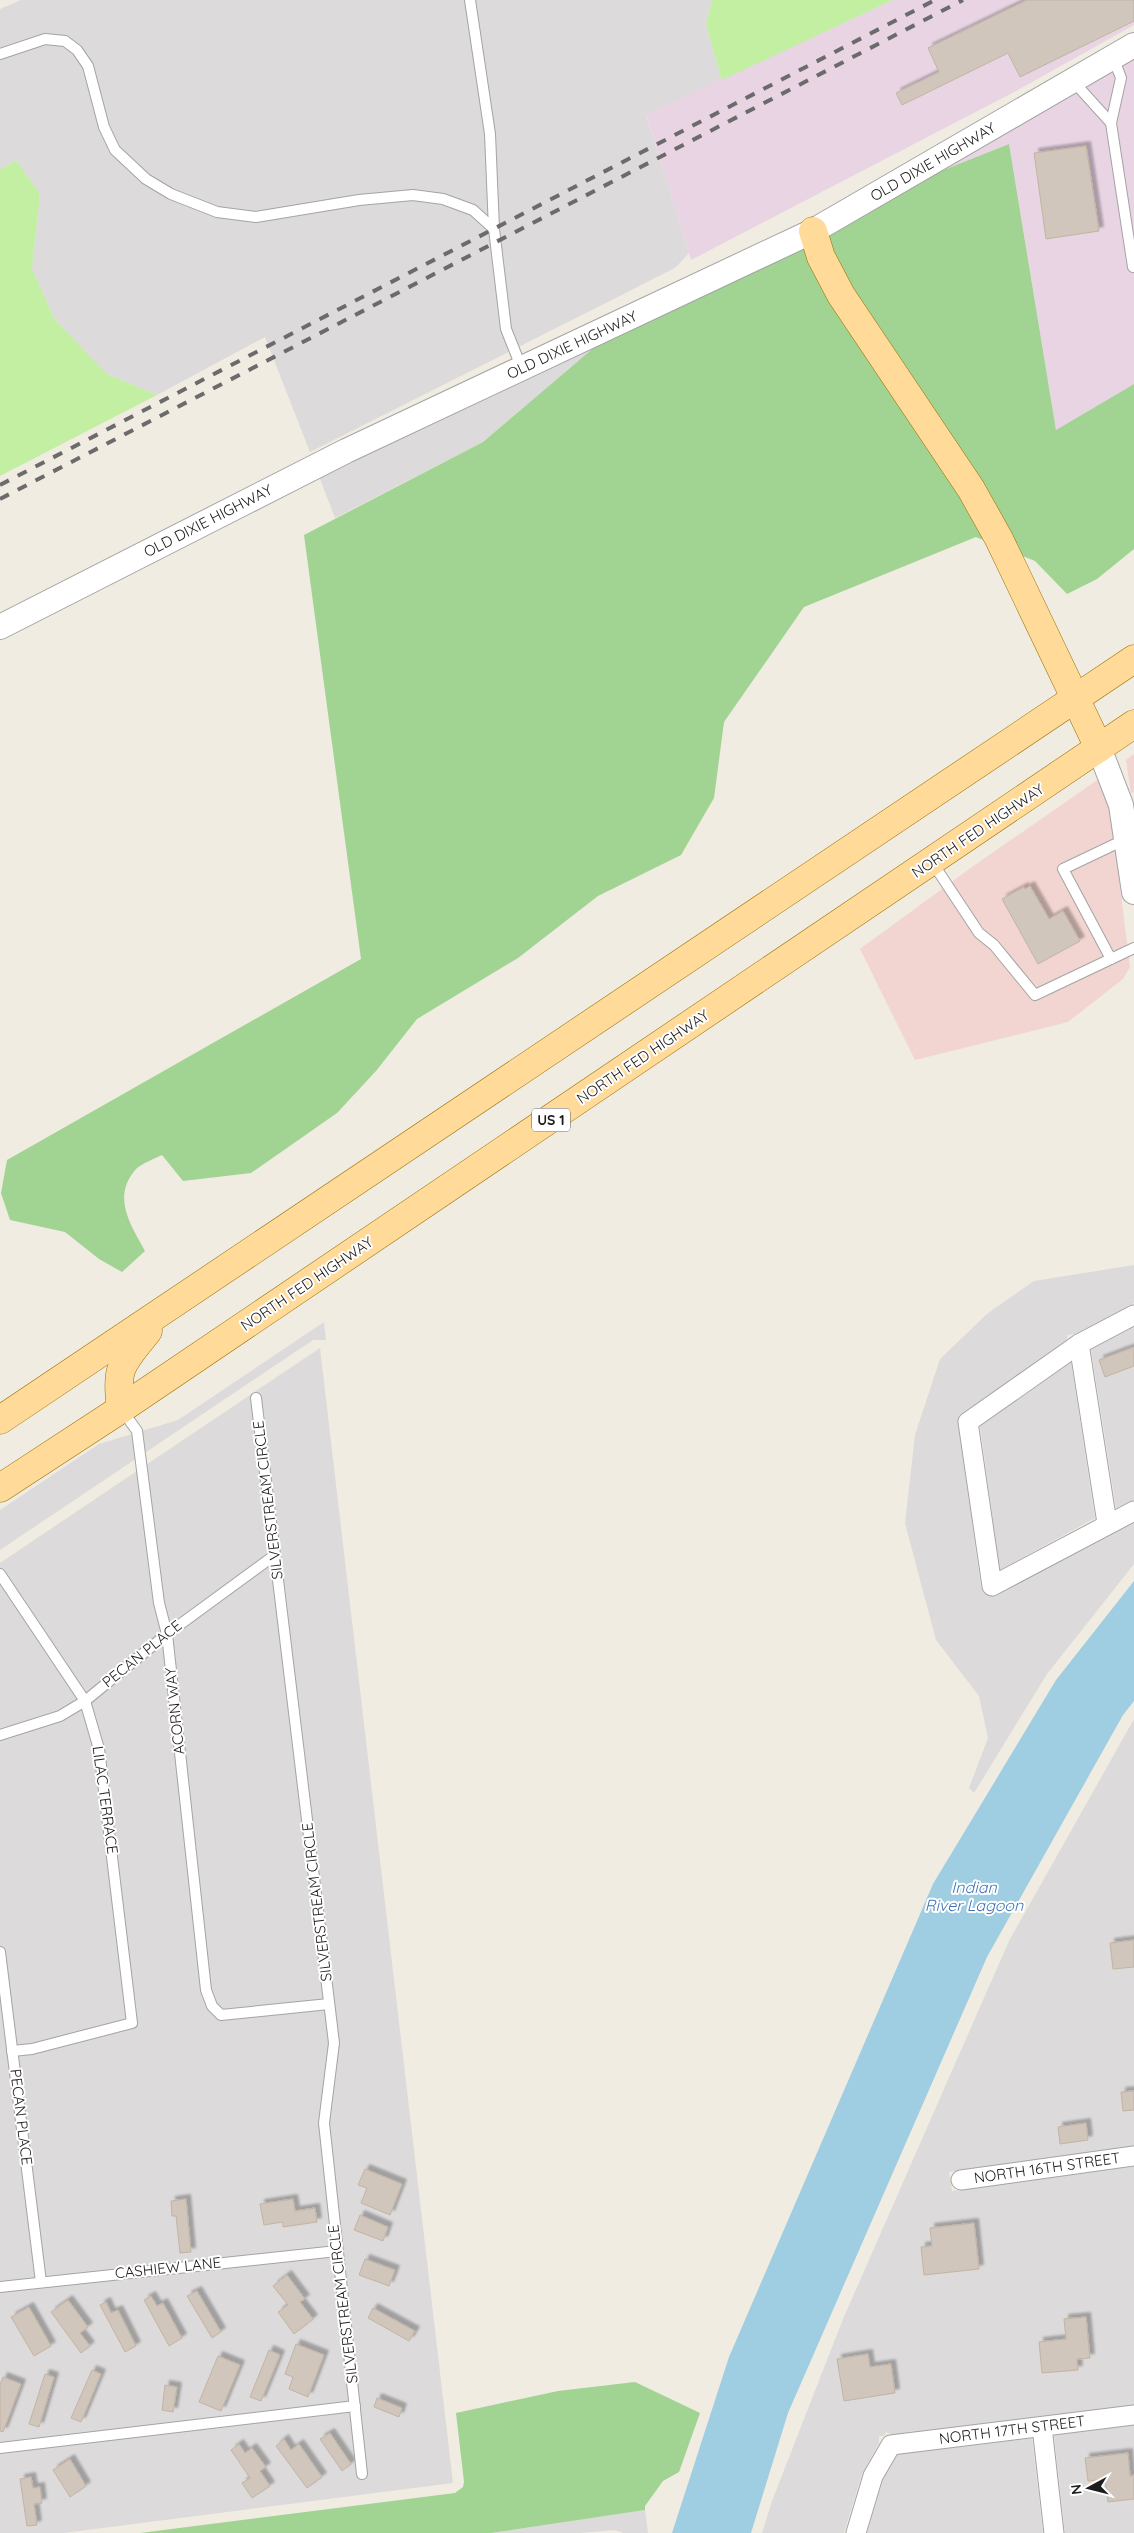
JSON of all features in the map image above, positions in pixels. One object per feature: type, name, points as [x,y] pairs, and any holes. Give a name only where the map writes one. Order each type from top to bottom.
[{"type":"main road","points":[[813,231],[821,257],[841,295],[971,489],[999,539],[1099,748]]},
{"type":"main road","points":[[0,1420],[161,1314],[1134,659]]},
{"type":"main road","name":"NORTH FED HIGHWAY","points":[[0,1488],[122,1409],[1134,724]]},
{"type":"main road","points":[[122,1409],[118,1382],[123,1363],[161,1314]]},
{"type":"street","name":"OLD DIXIE HIGHWAY","points":[[0,627],[346,451],[813,231],[1134,45]]},
{"type":"street","points":[[1099,748],[1128,804],[1127,839],[1134,892]]},
{"type":"street","points":[[1134,1315],[1079,1344],[968,1422],[992,1586],[1107,1523],[1134,1511]]},
{"type":"street","points":[[1079,1344],[1107,1523]]},
{"type":"street","name":"NORTH 16TH STREET","points":[[961,2180],[1134,2156]]},
{"type":"street","name":"NORTH 17TH STREET","points":[[856,2533],[873,2476],[891,2445],[1134,2415]]},
{"type":"street","points":[[1042,2427],[1054,2533]]},
{"type":"lane","points":[[470,0],[490,134],[494,229],[506,329],[522,369]]},
{"type":"lane","points":[[0,54],[45,39],[65,41],[77,50],[88,66],[104,127],[115,150],[146,179],[163,189],[217,212],[256,217],[359,200],[413,195],[443,199],[474,210],[494,229]]},
{"type":"lane","points":[[1113,57],[1122,78],[1111,122],[1133,267]]},
{"type":"lane","points":[[1073,81],[1111,122]]},
{"type":"lane","points":[[1111,959],[1063,869],[1127,839]]},
{"type":"lane","points":[[932,862],[979,933],[994,945],[1035,994],[1134,948]]},
{"type":"lane","name":"SILVERSTREAM CIRCLE","points":[[256,1398],[334,2043],[324,2123],[362,2474]]},
{"type":"lane","name":"ACORN WAY","points":[[122,1409],[137,1431],[159,1603],[167,1634],[206,1990],[212,2006],[221,2015],[329,2004]]},
{"type":"lane","name":"PECAN PLACE","points":[[0,1735],[60,1716],[84,1701],[167,1634],[275,1554]]},
{"type":"lane","name":"LILAC TERRACE","points":[[0,1574],[84,1701],[99,1749],[132,2023],[32,2049],[12,2051]]},
{"type":"lane","name":"PECAN PLACE","points":[[0,1952],[41,2282]]},
{"type":"lane","name":"CASHIEW LANE","points":[[0,2286],[337,2251]]},
{"type":"lane","points":[[0,2448],[355,2406]]},
{"type":"shaded area","points":[[21,0],[712,0],[706,25],[722,80],[646,115],[689,253],[675,268],[310,452],[265,337],[157,395],[107,374],[55,320],[32,269],[40,194],[16,160],[0,170],[0,9]]},
{"type":"shaded area","points":[[893,0],[1134,0],[1134,25],[1016,91],[691,260],[646,114]]},
{"type":"shaded area","points":[[1134,47],[1134,384],[1056,430],[1009,144],[800,227]]},
{"type":"shaded area","points":[[624,322],[483,442],[335,518],[317,471]]},
{"type":"shaded area","points":[[1134,754],[1134,792],[1131,793],[1126,760]]},
{"type":"shaded area","points":[[1106,774],[1130,967],[1123,979],[1068,1022],[915,1060],[860,949],[972,867]]},
{"type":"shaded area","points":[[1134,1265],[1134,1302],[1132,1305],[1076,1334],[1067,1335],[1067,1340],[962,1415],[958,1424],[981,1587],[997,1594],[1134,1522],[1134,1564],[1047,1674],[974,1793],[969,1788],[988,1738],[979,1696],[936,1640],[905,1523],[915,1435],[940,1359],[988,1313],[1034,1281]]},
{"type":"shaded area","points":[[324,1322],[326,1340],[313,1340],[0,1550],[0,1510],[99,1444],[178,1420]]},
{"type":"shaded area","points":[[1134,1326],[1134,1500],[1116,1508],[1091,1349]]},
{"type":"shaded area","points":[[320,1348],[453,2483],[64,2533],[0,2533],[0,1563]]},
{"type":"shaded area","points":[[1071,1362],[1095,1518],[1000,1570],[980,1426]]},
{"type":"shaded area","points":[[1134,1719],[1134,2146],[949,2172],[952,2191],[1134,2166],[1134,2405],[893,2435],[886,2432],[884,2436],[879,2436],[879,2443],[862,2474],[844,2533],[762,2533],[772,2501],[843,2319],[1009,1941]]},
{"type":"shaded area","points":[[1134,2425],[1134,2533],[1065,2533],[1054,2435]]},
{"type":"shaded area","points":[[1032,2438],[1043,2533],[867,2533],[883,2479],[898,2454]]},
{"type":"shaded area","points":[[645,2510],[648,2533],[624,2533],[614,2530],[580,2533],[491,2533]]},
{"type":"green space","points":[[712,0],[893,0],[722,80],[706,25]]},
{"type":"green space","points":[[1009,144],[1056,430],[1134,384],[1134,549],[1097,579],[1067,594],[1035,561],[976,537],[804,607],[724,722],[714,798],[681,855],[598,896],[518,958],[417,1019],[376,1071],[337,1113],[251,1173],[183,1181],[162,1155],[137,1168],[129,1178],[124,1199],[129,1220],[145,1251],[122,1272],[99,1259],[65,1232],[10,1220],[1,1193],[7,1160],[361,959],[304,535],[483,442],[624,322],[800,227]]},
{"type":"green space","points":[[16,160],[40,194],[32,269],[55,320],[107,374],[157,395],[0,476],[0,170]]},
{"type":"green space","points":[[635,2382],[700,2413],[679,2472],[663,2481],[645,2506],[645,2510],[491,2533],[140,2533],[455,2493],[463,2487],[464,2482],[456,2413],[558,2391]]},
{"type":"water","name":"Indian River Lagoon","points":[[1134,1581],[1134,1701],[1123,1715],[987,1957],[788,2413],[751,2533],[672,2533],[729,2357],[933,1884],[1056,1680]]},
{"type":"building","points":[[1027,0],[1134,0],[1134,21],[1020,77],[1008,53],[902,105],[896,93],[939,72],[928,48]]},
{"type":"building","points":[[1086,146],[1099,231],[1046,239],[1034,153]]},
{"type":"building","points":[[1030,886],[1049,919],[1063,911],[1080,941],[1038,964],[1002,899],[1024,887],[1025,889]]},
{"type":"building","points":[[1134,1347],[1134,1366],[1105,1377],[1099,1360]]},
{"type":"building","points":[[1134,1940],[1134,1967],[1113,1969],[1110,1943]]},
{"type":"building","points":[[1134,2091],[1134,2110],[1123,2111],[1121,2092]]},
{"type":"building","points":[[1086,2123],[1088,2140],[1060,2144],[1058,2127]]},
{"type":"building","points":[[365,2169],[402,2184],[390,2215],[361,2203],[367,2188],[358,2185]]},
{"type":"building","points":[[186,2199],[191,2252],[180,2253],[176,2216],[172,2216],[171,2201]]},
{"type":"building","points":[[293,2199],[295,2211],[315,2208],[317,2222],[283,2227],[283,2222],[264,2225],[260,2204]]},
{"type":"building","points":[[360,2215],[388,2227],[383,2241],[354,2230]]},
{"type":"building","points":[[974,2223],[979,2269],[924,2275],[921,2247],[932,2246],[930,2228]]},
{"type":"building","points":[[365,2259],[395,2270],[389,2286],[359,2275]]},
{"type":"building","points":[[287,2275],[305,2299],[300,2302],[313,2319],[294,2334],[278,2312],[288,2305],[273,2286]]},
{"type":"building","points":[[197,2291],[221,2332],[212,2338],[187,2296]]},
{"type":"building","points":[[151,2296],[157,2306],[163,2303],[182,2338],[169,2346],[144,2300]]},
{"type":"building","points":[[68,2300],[88,2327],[80,2333],[90,2346],[81,2353],[51,2312]]},
{"type":"building","points":[[106,2302],[111,2313],[118,2310],[136,2346],[125,2352],[100,2305]]},
{"type":"building","points":[[29,2307],[51,2346],[34,2356],[11,2317]]},
{"type":"building","points":[[373,2308],[415,2331],[409,2341],[368,2318]]},
{"type":"building","points":[[1086,2317],[1090,2358],[1077,2359],[1078,2370],[1042,2373],[1039,2342],[1066,2339],[1064,2319]]},
{"type":"building","points":[[296,2344],[324,2355],[308,2397],[289,2389],[293,2377],[285,2374]]},
{"type":"building","points":[[269,2350],[280,2355],[261,2401],[250,2397]]},
{"type":"building","points":[[868,2354],[870,2367],[891,2364],[895,2393],[844,2401],[837,2359]]},
{"type":"building","points":[[218,2356],[240,2365],[221,2411],[199,2402]]},
{"type":"building","points":[[92,2370],[101,2374],[81,2422],[71,2418]]},
{"type":"building","points":[[45,2374],[54,2377],[39,2427],[29,2424]]},
{"type":"building","points":[[3,2377],[21,2384],[3,2432],[0,2431],[0,2385]]},
{"type":"building","points":[[165,2385],[177,2387],[173,2412],[162,2410]]},
{"type":"building","points":[[377,2398],[402,2408],[399,2417],[374,2407]]},
{"type":"building","points":[[330,2433],[351,2464],[342,2471],[320,2439]]},
{"type":"building","points":[[284,2439],[291,2450],[299,2444],[322,2477],[307,2488],[276,2446]]},
{"type":"building","points":[[239,2444],[245,2453],[252,2448],[266,2467],[260,2471],[270,2486],[252,2498],[242,2483],[250,2478],[231,2450]]},
{"type":"building","points":[[1128,2453],[1130,2476],[1134,2475],[1134,2499],[1108,2502],[1105,2479],[1088,2481],[1085,2458]]},
{"type":"building","points":[[70,2459],[86,2486],[70,2497],[53,2470]]},
{"type":"building","points":[[31,2477],[33,2488],[40,2487],[42,2503],[34,2504],[37,2525],[27,2526],[20,2479]]},
{"type":"railway","points":[[0,485],[935,0]]},
{"type":"railway","points":[[0,499],[963,0]]}]
